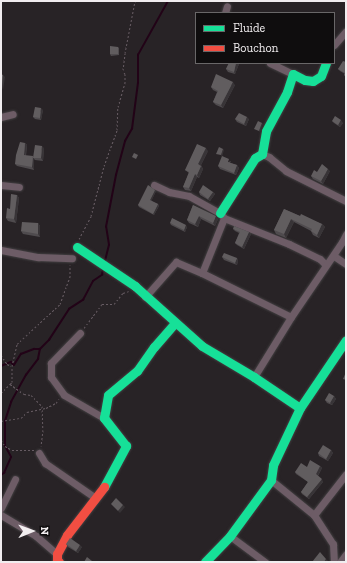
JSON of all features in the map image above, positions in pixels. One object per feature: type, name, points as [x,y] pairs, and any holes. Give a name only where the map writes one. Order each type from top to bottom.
[{"type":"street","points":[[335,44],[346,31]]},
{"type":"street","points":[[272,64],[305,80],[313,81],[321,76],[326,64]]},
{"type":"street","points":[[262,154],[266,131],[287,92],[293,74]]},
{"type":"street","points":[[1,117],[13,114]]},
{"type":"street","points":[[262,154],[270,157],[286,172],[301,177],[346,201]]},
{"type":"street","points":[[202,273],[222,215],[255,158],[262,154]]},
{"type":"street","points":[[154,185],[169,192],[189,196],[222,215],[320,259],[326,265]]},
{"type":"street","points":[[1,186],[19,187]]},
{"type":"street","points":[[254,377],[290,317],[326,265],[334,256],[346,234]]},
{"type":"street","points":[[77,247],[135,286],[202,346],[254,377],[300,408]]},
{"type":"street","points":[[1,250],[38,257],[72,258]]},
{"type":"street","points":[[334,256],[346,264]]},
{"type":"street","points":[[146,297],[176,262],[202,273],[290,317]]},
{"type":"street","points":[[104,418],[108,395],[137,371],[154,347],[166,336],[175,323]]},
{"type":"street","points":[[1,515],[36,536],[58,558],[67,535],[94,497],[104,486],[126,446],[104,418],[64,395],[51,377],[51,363],[80,333]]},
{"type":"street","points":[[205,562],[230,536],[271,480],[273,465],[300,408],[344,345]]},
{"type":"street","points":[[39,453],[44,463],[94,497]]},
{"type":"street","points":[[314,515],[346,474]]},
{"type":"street","points":[[1,508],[15,479]]},
{"type":"street","points":[[271,480],[314,515],[332,544],[334,562]]},
{"type":"street","points":[[230,536],[265,562]]},
{"type":"street","points":[[340,562],[346,554]]},
{"type":"path","points":[[77,247],[91,216],[104,166],[117,130],[118,107],[125,74],[123,70],[125,53],[135,1]]},
{"type":"path","points":[[1,393],[12,382],[12,366],[17,344],[60,304],[70,277],[72,258]]},
{"type":"path","points":[[80,333],[102,304],[114,304],[123,293],[131,291],[135,286]]},
{"type":"path","points":[[1,355],[7,364],[12,366]]},
{"type":"path","points":[[1,440],[5,446],[12,450],[34,450],[39,453],[43,430],[42,406],[31,395],[24,394],[10,384]]},
{"type":"path","points":[[1,421],[21,418],[27,412],[42,409],[56,403],[64,395]]},
{"type":"building","points":[[110,46],[118,47],[118,54],[110,54]]},
{"type":"building","points":[[343,61],[346,62],[346,76],[344,75],[345,73],[338,69]]},
{"type":"building","points":[[228,64],[236,64],[234,72],[226,69]]},
{"type":"building","points":[[1,74],[3,75],[2,87],[1,87]]},
{"type":"building","points":[[216,74],[233,82],[221,105],[213,102],[218,91],[211,87]]},
{"type":"building","points":[[35,107],[41,108],[40,118],[33,117]]},
{"type":"building","points":[[239,113],[247,117],[244,124],[235,119]]},
{"type":"building","points":[[335,116],[341,120],[338,125],[332,121]]},
{"type":"building","points":[[258,121],[262,123],[259,131],[254,129]]},
{"type":"building","points":[[20,142],[25,143],[24,155],[33,156],[32,167],[15,164]]},
{"type":"building","points":[[197,144],[206,148],[198,164],[201,166],[197,175],[195,174],[189,188],[183,187],[189,172],[185,170]]},
{"type":"building","points":[[35,145],[42,146],[41,158],[33,158]]},
{"type":"building","points":[[219,147],[223,149],[221,155],[216,154]]},
{"type":"building","points":[[134,153],[138,155],[136,159],[132,157]]},
{"type":"building","points":[[222,156],[229,159],[228,162],[237,165],[234,173],[218,166]]},
{"type":"building","points":[[322,164],[328,169],[321,181],[311,176],[314,170],[317,172]]},
{"type":"building","points":[[148,185],[155,190],[150,200],[158,204],[153,214],[138,205]]},
{"type":"building","points":[[203,185],[213,192],[208,199],[199,192]]},
{"type":"building","points":[[11,194],[17,195],[14,219],[6,218],[7,208],[10,209]]},
{"type":"building","points":[[193,205],[216,216],[213,223],[199,216],[195,224],[187,220]]},
{"type":"building","points":[[284,209],[300,216],[301,214],[322,224],[317,235],[311,231],[312,229],[291,219],[284,234],[274,230]]},
{"type":"building","points":[[172,218],[186,225],[184,230],[170,223]]},
{"type":"building","points":[[22,222],[38,223],[38,234],[21,231]]},
{"type":"building","points":[[234,226],[249,232],[242,247],[235,243],[240,232],[233,229]]},
{"type":"building","points":[[224,253],[237,258],[235,263],[222,257]]},
{"type":"building","points":[[346,372],[346,380],[343,379]]},
{"type":"building","points":[[329,393],[334,396],[330,403],[325,400]]},
{"type":"building","points":[[323,445],[331,450],[326,459],[318,453]]},
{"type":"building","points":[[310,460],[320,466],[316,474],[322,479],[307,497],[301,492],[308,482],[295,472],[301,463],[307,467]]},
{"type":"building","points":[[116,498],[123,505],[118,511],[111,504]]},
{"type":"building","points":[[70,538],[80,545],[76,551],[66,544]]},
{"type":"building","points":[[320,552],[326,559],[324,562],[312,562]]},
{"type":"building","points":[[87,557],[92,561],[91,562],[84,562]]},
{"type":"waterway","points":[[105,261],[109,245],[106,227],[116,175],[125,141],[132,129],[138,83],[138,55],[168,1]]},
{"type":"waterway","points":[[1,475],[4,473],[11,457],[5,446],[5,421],[11,402],[26,375],[38,359],[40,349],[49,340],[69,309],[83,300],[93,281],[102,275],[103,269]]},
{"type":"waterway","points":[[1,366],[11,362],[14,365],[21,354],[34,349],[40,349]]},
{"type":"traffic: fast","points":[[220,213],[255,158],[262,154],[266,131],[287,92],[293,74],[305,80],[313,81],[321,76],[326,64]]},
{"type":"traffic: fast","points":[[77,247],[135,286],[202,346],[254,377],[300,408]]},
{"type":"traffic: fast","points":[[104,487],[126,446],[104,418],[108,395],[137,371],[154,347],[175,323]]},
{"type":"traffic: fast","points":[[205,562],[230,536],[271,480],[273,465],[300,408],[346,340]]},
{"type":"traffic: jam","points":[[59,562],[57,560],[57,554],[67,535],[104,487]]}]
